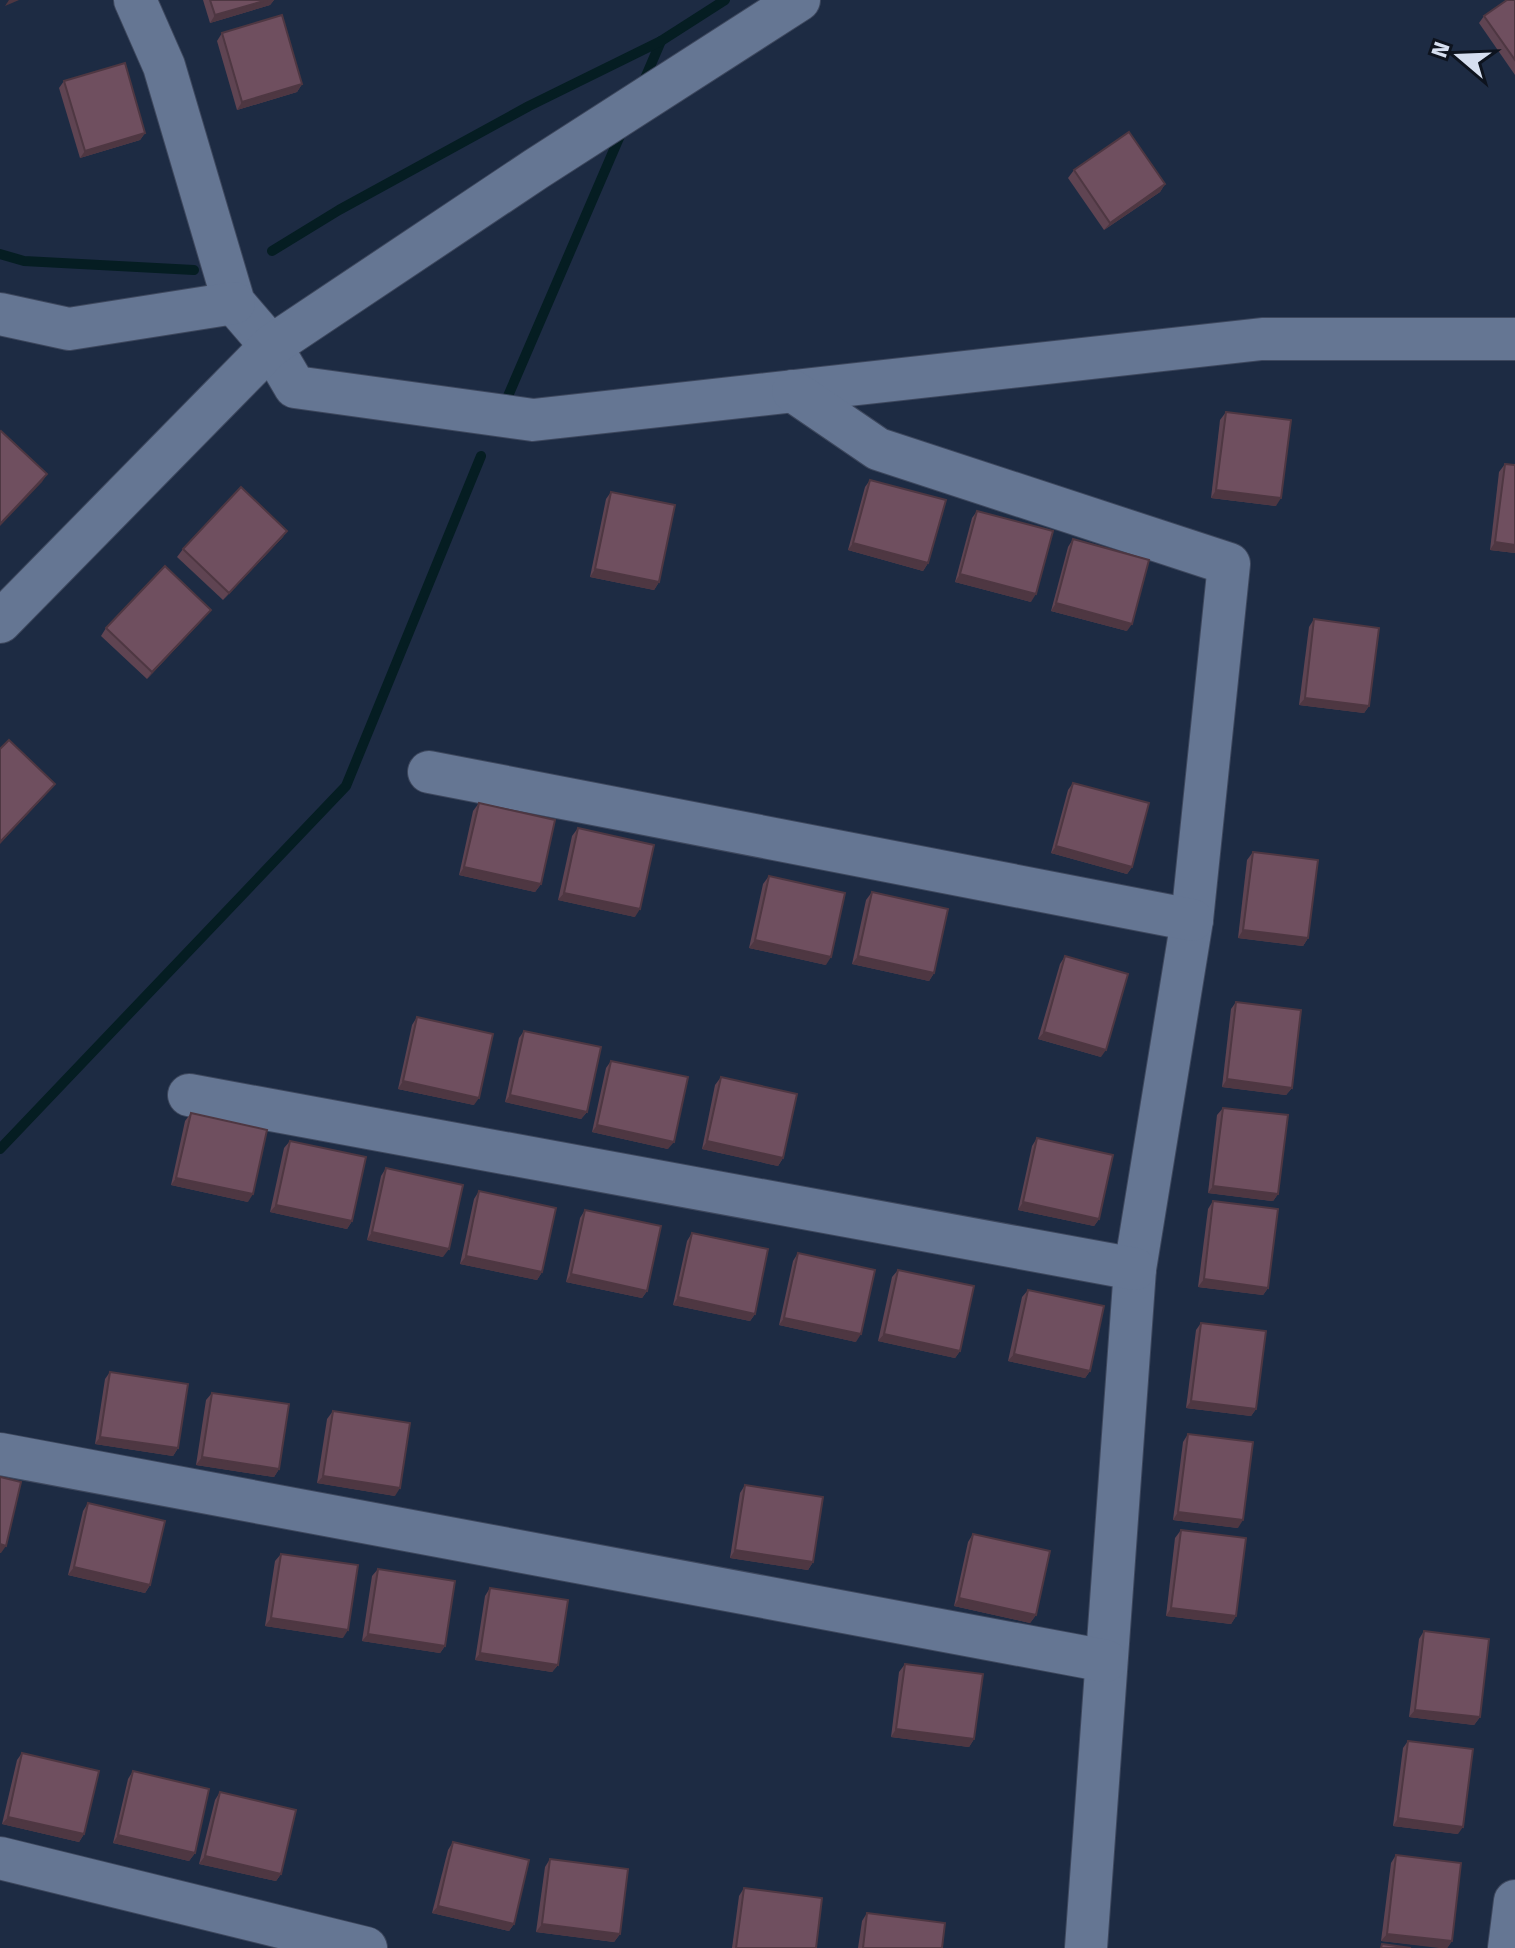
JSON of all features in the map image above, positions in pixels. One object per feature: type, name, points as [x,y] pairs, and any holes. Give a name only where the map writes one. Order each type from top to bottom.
[{"type":"street","points":[[135,0],[164,66],[234,303],[271,346],[295,387],[533,420],[1262,339],[1515,339]]},
{"type":"street","points":[[0,622],[271,346],[536,169],[799,0]]},
{"type":"street","points":[[0,314],[69,329],[234,303]]},
{"type":"street","points":[[793,391],[878,449],[1229,564],[1192,920],[1135,1269],[1086,1948]]},
{"type":"street","points":[[429,772],[1192,920]]},
{"type":"street","points":[[189,1095],[1135,1269]]},
{"type":"street","points":[[0,1454],[1106,1661]]},
{"type":"street","points":[[0,1858],[366,1948]]},
{"type":"street","points":[[1509,1948],[1515,1901]]},
{"type":"building","points":[[210,0],[267,0],[215,15]]},
{"type":"building","points":[[1507,0],[1515,0],[1515,60],[1484,16]]},
{"type":"building","points":[[282,15],[302,84],[242,102],[222,33]]},
{"type":"building","points":[[125,63],[145,133],[85,151],[64,81]]},
{"type":"building","points":[[1129,132],[1165,184],[1110,223],[1074,170]]},
{"type":"building","points":[[1226,412],[1291,420],[1281,498],[1216,490]]},
{"type":"building","points":[[0,432],[47,474],[0,524]]},
{"type":"building","points":[[1505,464],[1515,465],[1515,545],[1495,542]]},
{"type":"building","points":[[870,480],[946,500],[928,563],[853,543]]},
{"type":"building","points":[[241,487],[287,531],[229,593],[183,549]]},
{"type":"building","points":[[611,492],[675,505],[659,582],[595,569]]},
{"type":"building","points":[[977,511],[1053,531],[1036,594],[960,574]]},
{"type":"building","points":[[1073,539],[1149,560],[1132,624],[1056,603]]},
{"type":"building","points":[[165,566],[211,610],[152,672],[106,628]]},
{"type":"building","points":[[1314,619],[1379,628],[1369,706],[1305,698]]},
{"type":"building","points":[[9,740],[55,784],[0,842],[0,749]]},
{"type":"building","points":[[1073,783],[1149,803],[1132,867],[1056,846]]},
{"type":"building","points":[[479,803],[555,820],[541,884],[464,867]]},
{"type":"building","points":[[578,828],[654,845],[640,909],[564,893]]},
{"type":"building","points":[[1253,852],[1318,860],[1308,938],[1243,930]]},
{"type":"building","points":[[769,876],[845,893],[831,957],[755,940]]},
{"type":"building","points":[[872,892],[948,909],[934,973],[858,956]]},
{"type":"building","points":[[1065,956],[1128,974],[1106,1050],[1044,1032]]},
{"type":"building","points":[[1236,1002],[1301,1010],[1292,1088],[1227,1079]]},
{"type":"building","points":[[417,1017],[493,1034],[479,1098],[403,1081]]},
{"type":"building","points":[[524,1031],[601,1047],[587,1112],[510,1095]]},
{"type":"building","points":[[611,1061],[688,1077],[674,1142],[597,1125]]},
{"type":"building","points":[[721,1077],[797,1094],[783,1158],[707,1141]]},
{"type":"building","points":[[1223,1108],[1288,1115],[1278,1194],[1213,1186]]},
{"type":"building","points":[[191,1113],[267,1130],[253,1194],[176,1178]]},
{"type":"building","points":[[1037,1138],[1113,1155],[1099,1219],[1023,1202]]},
{"type":"building","points":[[290,1141],[366,1157],[352,1221],[276,1205]]},
{"type":"building","points":[[386,1168],[463,1185],[449,1249],[372,1232]]},
{"type":"building","points":[[479,1191],[556,1208],[542,1272],[466,1256]]},
{"type":"building","points":[[1213,1201],[1278,1209],[1268,1288],[1204,1279]]},
{"type":"building","points":[[585,1210],[661,1226],[647,1291],[571,1274]]},
{"type":"building","points":[[692,1233],[768,1249],[755,1314],[678,1297]]},
{"type":"building","points":[[798,1253],[875,1270],[861,1334],[784,1318]]},
{"type":"building","points":[[898,1270],[974,1286],[960,1351],[884,1334]]},
{"type":"building","points":[[1028,1290],[1104,1306],[1090,1371],[1014,1354]]},
{"type":"building","points":[[1201,1323],[1266,1331],[1256,1409],[1191,1401]]},
{"type":"building","points":[[110,1372],[188,1384],[178,1448],[100,1437]]},
{"type":"building","points":[[212,1393],[289,1404],[279,1469],[202,1457]]},
{"type":"building","points":[[333,1411],[410,1423],[400,1488],[323,1476]]},
{"type":"building","points":[[1188,1434],[1253,1442],[1243,1520],[1178,1512]]},
{"type":"building","points":[[0,1477],[21,1482],[6,1546],[0,1544]]},
{"type":"building","points":[[745,1485],[823,1497],[813,1562],[735,1550]]},
{"type":"building","points":[[88,1503],[165,1521],[150,1585],[74,1567]]},
{"type":"building","points":[[1181,1530],[1246,1538],[1236,1616],[1171,1608]]},
{"type":"building","points":[[973,1534],[1050,1551],[1036,1615],[959,1598]]},
{"type":"building","points":[[281,1554],[358,1565],[348,1630],[271,1618]]},
{"type":"building","points":[[378,1569],[455,1581],[445,1646],[368,1634]]},
{"type":"building","points":[[490,1588],[568,1600],[558,1665],[480,1653]]},
{"type":"building","points":[[1424,1631],[1489,1639],[1480,1717],[1415,1710]]},
{"type":"building","points":[[905,1664],[983,1674],[974,1739],[896,1729]]},
{"type":"building","points":[[1408,1741],[1473,1749],[1463,1827],[1398,1818]]},
{"type":"building","points":[[22,1753],[99,1771],[84,1834],[8,1817]]},
{"type":"building","points":[[133,1771],[209,1789],[195,1853],[118,1835]]},
{"type":"building","points":[[220,1792],[296,1810],[281,1874],[205,1856]]},
{"type":"building","points":[[453,1842],[529,1860],[514,1924],[438,1906]]},
{"type":"building","points":[[1396,1855],[1461,1863],[1452,1941],[1387,1934]]},
{"type":"building","points":[[550,1859],[628,1869],[620,1934],[542,1924]]},
{"type":"building","points":[[744,1888],[822,1898],[816,1948],[736,1948]]},
{"type":"building","points":[[867,1913],[945,1923],[942,1948],[863,1948]]},
{"type":"building","points":[[1382,1944],[1411,1948],[1381,1948]]},
{"type":"waterway","points":[[272,251],[339,210],[529,106],[661,41],[725,0]]},
{"type":"waterway","points":[[643,83],[661,41]]},
{"type":"waterway","points":[[508,396],[622,131]]},
{"type":"waterway","points":[[0,254],[24,261],[194,270]]},
{"type":"waterway","points":[[0,1149],[346,786],[481,456]]}]
